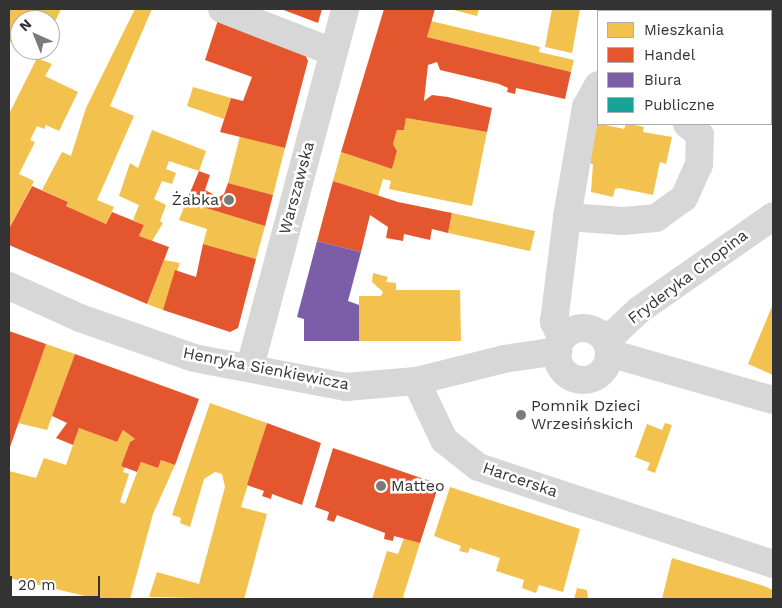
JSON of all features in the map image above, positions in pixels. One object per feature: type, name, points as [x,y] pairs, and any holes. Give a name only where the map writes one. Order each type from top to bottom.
[{"type":"street","points":[[222,9],[333,52]]},
{"type":"street","name":"Warszawska","points":[[250,367],[346,9]]},
{"type":"street","points":[[597,89],[586,107],[567,217],[554,322],[560,345],[563,370],[579,380],[592,379],[603,372],[608,347]]},
{"type":"street","points":[[567,217],[623,221],[656,218],[684,198],[699,165],[700,135],[688,125]]},
{"type":"street","name":"Fryderyka Chopina","points":[[608,347],[639,310],[773,216]]},
{"type":"street","name":"Henryka Sienkiewicza","points":[[9,286],[80,318],[194,358],[250,367],[346,387],[416,381]]},
{"type":"street","points":[[416,381],[560,345],[572,331],[585,328],[597,332],[608,347],[773,400]]},
{"type":"street","name":"Harcerska","points":[[416,381],[444,440],[478,467],[773,564]]},
{"type":"building: Mieszkania","points":[[9,9],[61,9],[60,11],[10,10],[9,45]]},
{"type":"building: Mieszkania","points":[[135,9],[152,9],[110,106],[134,116],[97,200],[114,207],[106,224],[66,206],[68,202],[42,190],[62,152],[71,156],[86,108]]},
{"type":"building: Mieszkania","points":[[450,9],[479,9],[477,16]]},
{"type":"building: Mieszkania","points":[[552,9],[580,9],[572,53],[545,47]]},
{"type":"building: Mieszkania","points":[[431,21],[540,47],[539,52],[574,60],[571,72],[427,37]]},
{"type":"building: Mieszkania","points":[[36,60],[52,64],[45,76],[78,92],[59,131],[46,125],[44,129],[37,126],[30,140],[35,142],[19,174],[34,181],[9,229],[9,114]]},
{"type":"building: Mieszkania","points":[[193,87],[231,98],[224,119],[187,106]]},
{"type":"building: Mieszkania","points":[[406,118],[487,132],[472,206],[389,189],[391,181],[383,179],[378,196],[333,181],[341,152],[392,169],[397,151],[393,144],[397,130],[404,130]]},
{"type":"building: Mieszkania","points":[[592,122],[597,123],[597,125],[624,129],[626,125],[635,125],[644,127],[643,132],[672,137],[666,164],[660,162],[653,195],[619,188],[615,189],[613,197],[591,192],[593,164],[585,162]]},
{"type":"building: Mieszkania","points":[[152,130],[206,151],[199,171],[169,161],[166,169],[176,173],[172,184],[162,181],[154,199],[166,205],[160,221],[163,223],[152,241],[139,236],[144,225],[133,220],[139,205],[119,196],[130,163],[138,168]]},
{"type":"building: Mieszkania","points":[[240,136],[285,148],[273,195],[228,183]]},
{"type":"building: Mieszkania","points":[[186,202],[265,226],[256,259],[203,244],[207,229],[179,220]]},
{"type":"building: Mieszkania","points":[[452,213],[535,231],[530,251],[448,233]]},
{"type":"building: Mieszkania","points":[[164,260],[180,263],[163,310],[147,304]]},
{"type":"building: Mieszkania","points":[[373,273],[388,277],[386,282],[396,283],[396,290],[460,290],[461,341],[359,341],[359,296],[381,296],[383,292],[372,282]]},
{"type":"building: Mieszkania","points":[[773,304],[773,375],[748,364]]},
{"type":"building: Mieszkania","points":[[46,344],[75,354],[47,430],[18,423]]},
{"type":"building: Mieszkania","points":[[210,403],[267,423],[241,507],[267,514],[244,599],[149,597],[157,572],[199,584],[225,487],[222,474],[215,472],[204,479],[190,527],[180,523],[181,518],[172,515]]},
{"type":"building: Mieszkania","points":[[665,423],[672,425],[655,473],[647,470],[650,463],[635,457],[647,424],[662,430]]},
{"type":"building: Mieszkania","points":[[79,428],[117,442],[123,430],[135,439],[130,442],[121,466],[125,467],[123,472],[129,474],[120,502],[125,504],[141,462],[158,468],[161,460],[175,465],[153,514],[130,599],[98,599],[9,578],[9,471],[36,478],[44,458],[66,465]]},
{"type":"building: Mieszkania","points":[[450,487],[580,529],[563,592],[539,585],[536,593],[522,588],[524,580],[496,571],[500,558],[470,548],[468,553],[459,551],[461,546],[434,536]]},
{"type":"building: Mieszkania","points":[[404,538],[420,543],[403,597],[407,599],[372,599],[387,551],[398,554]]},
{"type":"building: Mieszkania","points":[[672,558],[764,586],[773,590],[773,599],[662,599]]},
{"type":"building: Mieszkania","points":[[577,588],[587,590],[588,599],[574,599]]},
{"type":"building: Handel","points":[[281,9],[322,9],[318,23]]},
{"type":"building: Handel","points":[[384,9],[435,9],[427,37],[571,72],[565,99],[516,88],[515,94],[507,92],[508,88],[499,84],[440,70],[437,62],[428,65],[424,101],[432,95],[492,108],[487,132],[406,118],[404,130],[397,130],[393,144],[397,151],[392,169],[341,152]]},
{"type":"building: Handel","points":[[218,20],[304,52],[308,61],[285,148],[220,132],[231,98],[243,101],[252,77],[205,60]]},
{"type":"building: Handel","name":"Żabka","points":[[199,171],[210,175],[205,190],[219,197],[224,194],[228,183],[273,195],[265,226],[186,202]]},
{"type":"building: Handel","points":[[333,181],[398,202],[452,213],[448,233],[432,229],[430,240],[404,234],[403,241],[386,238],[388,227],[370,215],[361,252],[317,241]]},
{"type":"building: Handel","points":[[32,186],[68,202],[66,206],[106,224],[112,212],[144,225],[139,236],[169,247],[147,304],[9,245],[9,229]]},
{"type":"building: Handel","points":[[203,244],[256,259],[238,328],[230,332],[163,310],[175,270],[196,277]]},
{"type":"building: Handel","points":[[9,331],[46,344],[9,450]]},
{"type":"building: Handel","points":[[75,354],[199,399],[175,465],[161,460],[158,468],[141,462],[137,472],[121,466],[130,442],[135,439],[123,430],[117,442],[79,428],[73,445],[56,438],[67,423],[52,416]]},
{"type":"building: Handel","points":[[267,423],[321,443],[302,505],[272,494],[271,499],[262,496],[264,491],[247,485]]},
{"type":"building: Handel","points":[[333,448],[439,484],[420,543],[394,536],[393,541],[384,539],[385,533],[337,515],[334,522],[327,520],[329,512],[315,507]]},
{"type":"building: Biura","points":[[317,241],[361,252],[348,301],[359,305],[359,341],[304,341],[304,319],[297,317]]},
{"type":"building: Publiczne","points":[[773,36],[772,108],[772,37]]},
{"type":"place","name":"Żabka","points":[[229,200]]},
{"type":"place","name":"Pomnik Dzieci Wrzesińskich","points":[[521,415]]},
{"type":"place","name":"Matteo","points":[[381,486]]}]
